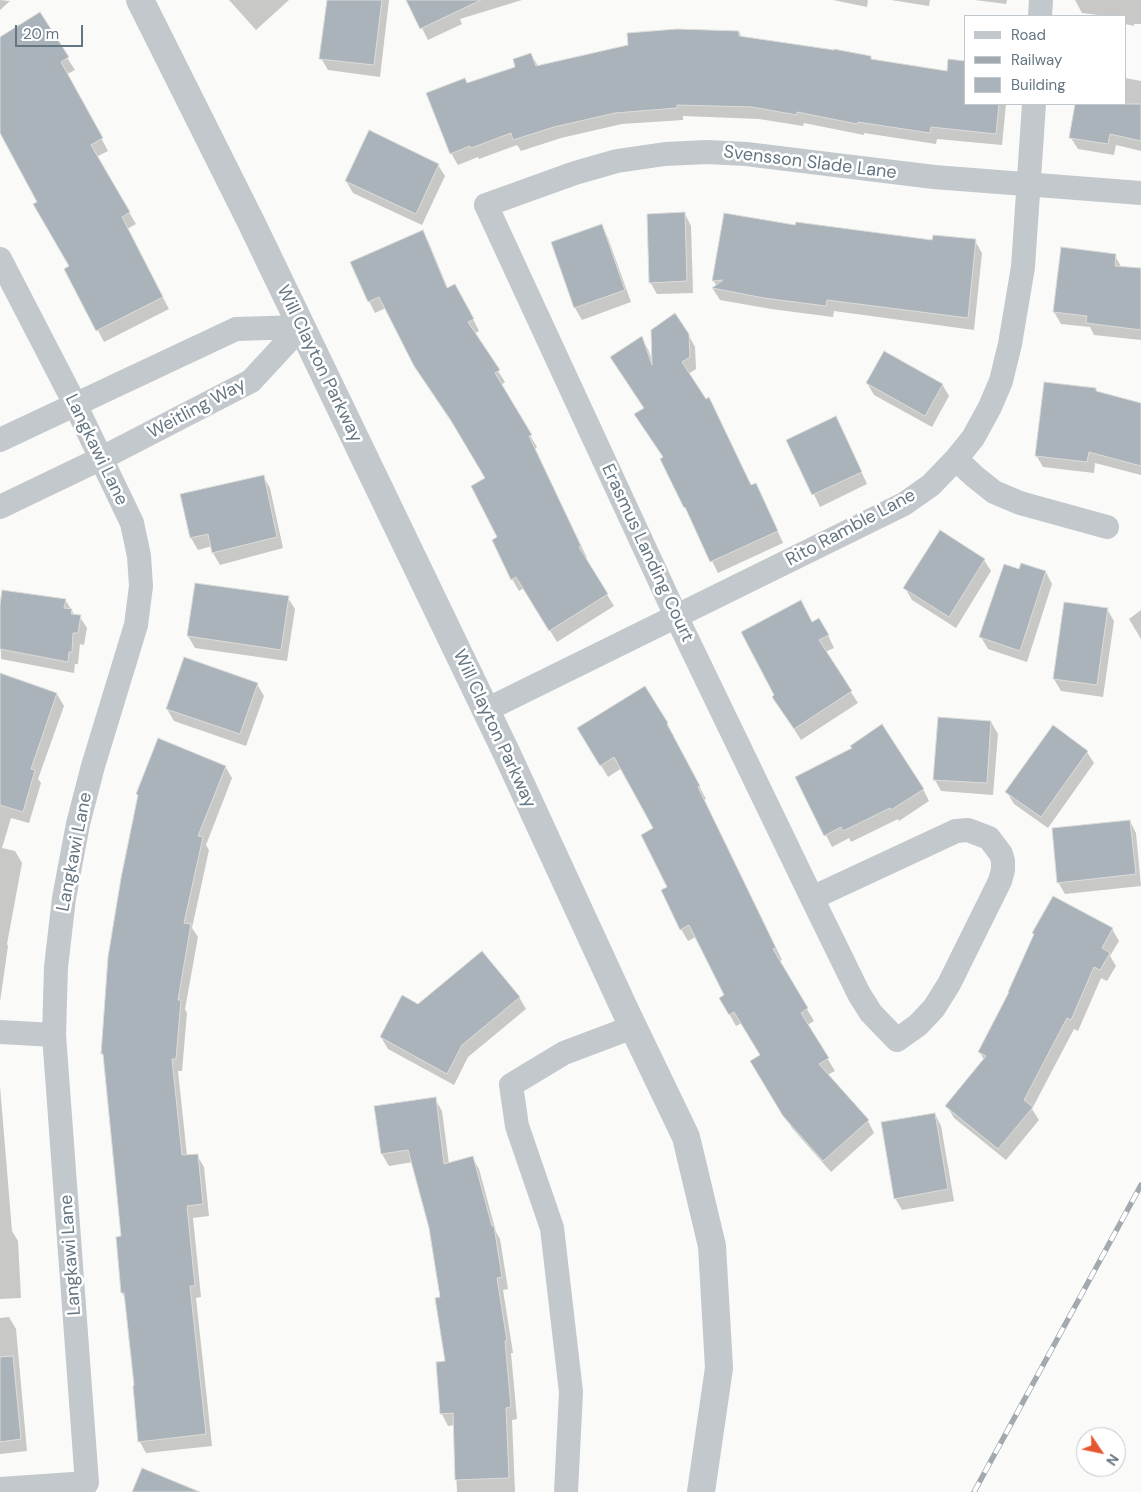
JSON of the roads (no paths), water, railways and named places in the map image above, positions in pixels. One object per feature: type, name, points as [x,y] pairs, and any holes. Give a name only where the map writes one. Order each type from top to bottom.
[{"type":"street","name":"Will Clayton Parkway","points":[[140,0],[486,710],[686,1137],[712,1246],[719,1368],[701,1492]]},
{"type":"street","points":[[1040,15],[1041,0]]},
{"type":"street","name":"Rito Ramble Lane","points":[[486,710],[904,504],[931,485],[956,459],[973,438],[990,407],[1001,381],[1010,344],[1023,267],[1034,105]]},
{"type":"street","name":"Svensson Slade Lane","points":[[486,205],[575,173],[617,161],[665,154],[707,152],[746,154],[934,177],[1141,193]]},
{"type":"street","name":"Erasmus Landing Court","points":[[486,205],[676,616],[812,898],[859,994],[871,1013],[897,1040],[918,1025],[934,1008],[949,984],[1000,881],[1003,861],[1001,854],[989,838],[968,830],[956,831],[812,898]]},
{"type":"street","name":"Langkawi Lane","points":[[0,259],[102,458],[132,523],[139,556],[141,586],[136,624],[93,766],[78,824],[64,898],[56,967],[54,1035],[87,1483],[0,1489]]},
{"type":"street","points":[[0,440],[236,330],[301,327]]},
{"type":"street","name":"Weitling Way","points":[[0,507],[102,458],[251,381],[301,327]]},
{"type":"street","points":[[956,459],[994,492],[1020,503],[1107,527]]},
{"type":"street","points":[[566,1492],[571,1392],[552,1228],[517,1126],[512,1085],[564,1053],[633,1027]]},
{"type":"street","points":[[0,1032],[54,1035]]},
{"type":"railway","points":[[974,1492],[1141,1185]]}]
